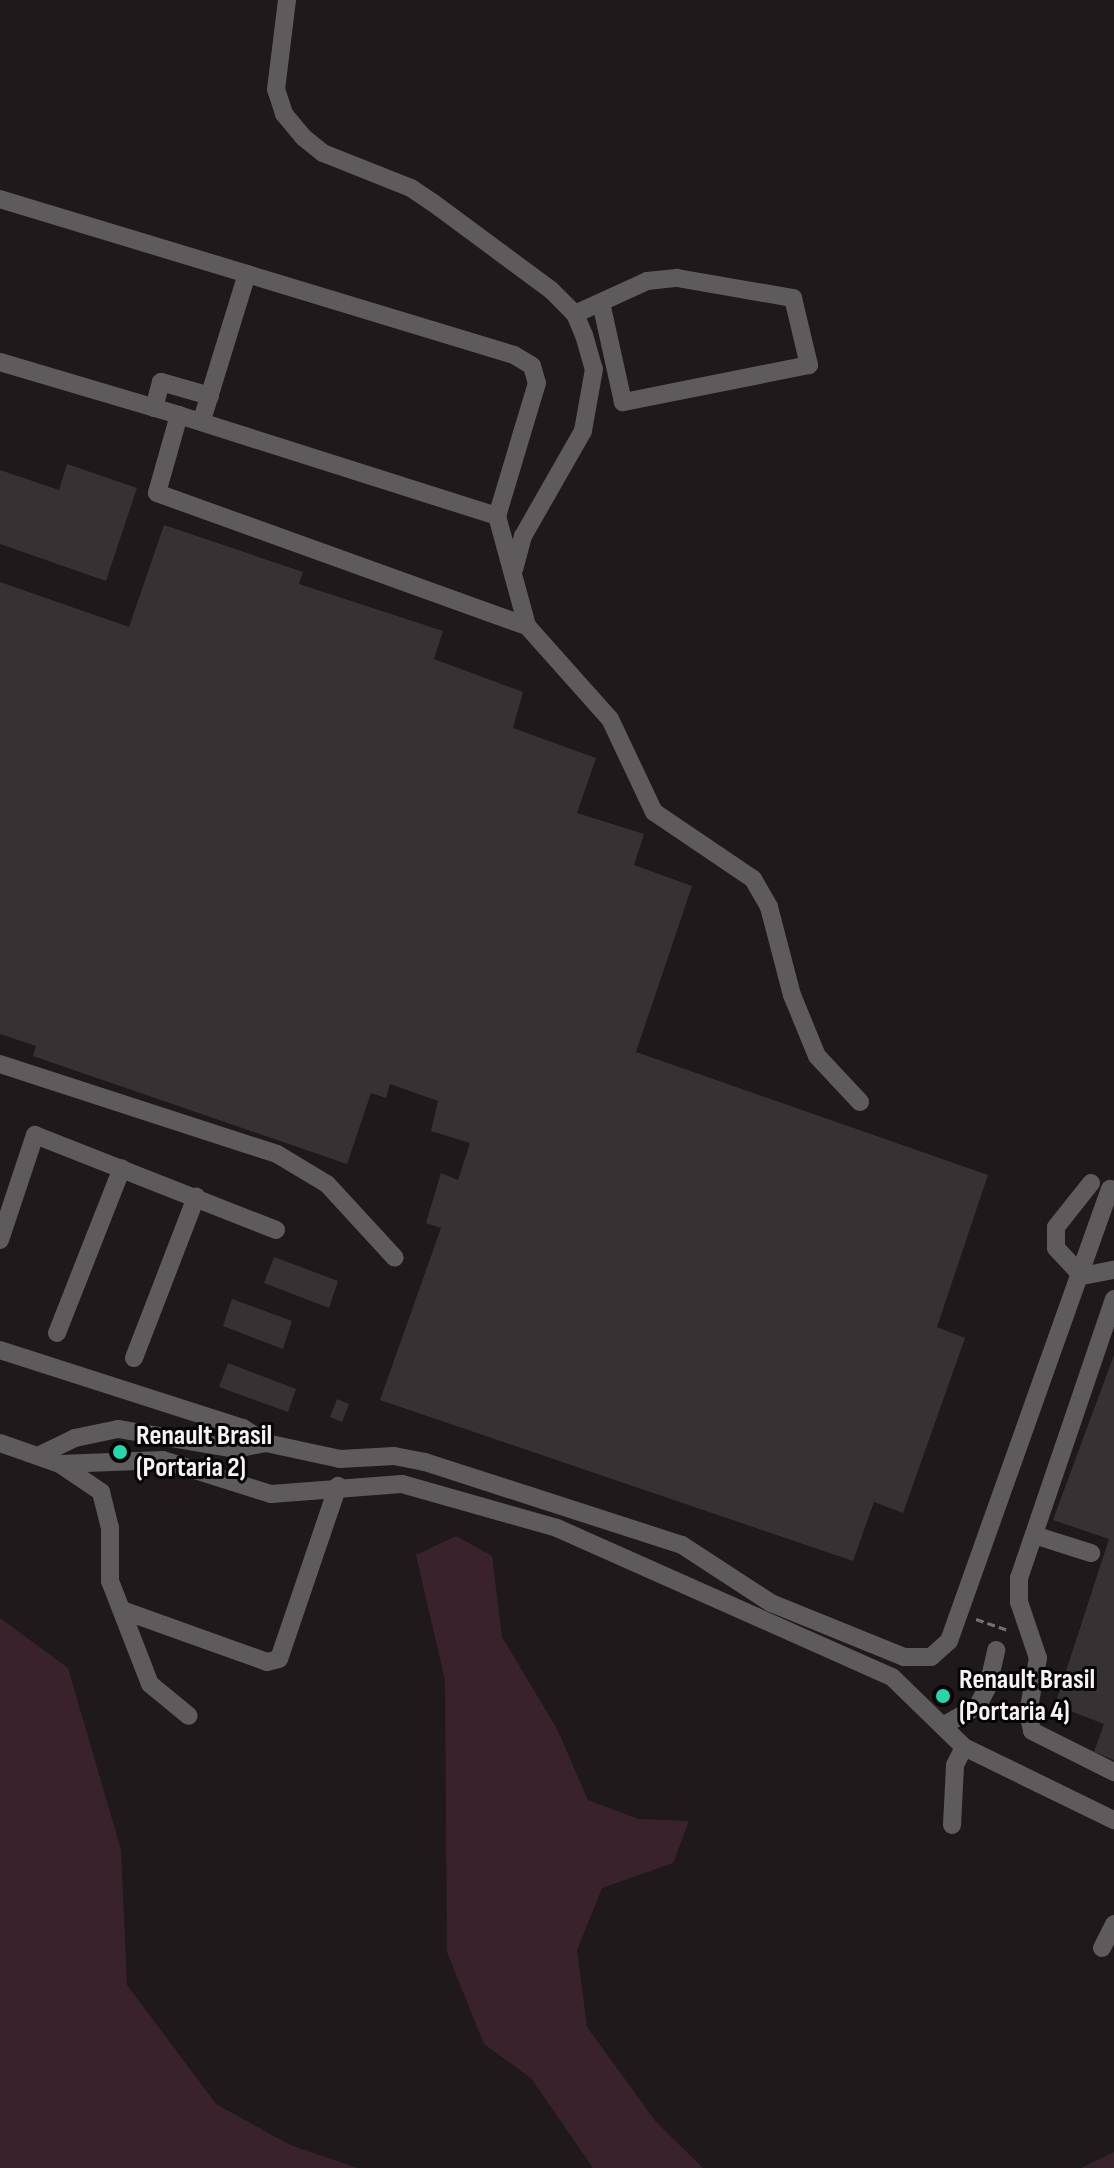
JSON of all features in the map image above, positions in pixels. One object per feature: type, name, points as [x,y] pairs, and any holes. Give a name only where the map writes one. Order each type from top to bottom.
[{"type":"street","points":[[287,0],[276,89],[284,114],[303,137],[323,153],[411,188],[551,290],[575,314],[594,369],[593,397],[583,431],[523,536],[512,580]]},
{"type":"street","points":[[0,199],[514,355],[532,366],[537,383],[497,516],[505,532],[512,580],[527,626],[610,719],[654,812],[753,879],[769,907],[792,995],[817,1056],[860,1102]]},
{"type":"street","points":[[202,420],[247,274]]},
{"type":"street","points":[[575,314],[647,281],[677,278],[793,298],[809,365],[623,402],[601,303]]},
{"type":"street","points":[[0,362],[202,420],[497,516]]},
{"type":"street","points":[[154,408],[161,382],[210,396]]},
{"type":"street","points":[[179,415],[157,493],[527,626]]},
{"type":"street","points":[[0,1064],[277,1154],[327,1184],[395,1258]]},
{"type":"street","points":[[0,1240],[35,1135],[276,1230]]},
{"type":"street","points":[[57,1333],[122,1168]]},
{"type":"street","points":[[1082,1276],[1056,1248],[1056,1227],[1091,1183]]},
{"type":"street","points":[[0,1350],[243,1428],[266,1443],[340,1459],[394,1456],[425,1462],[682,1545],[771,1603],[904,1657],[931,1657],[949,1641],[1082,1276],[1110,1189]]},
{"type":"street","points":[[134,1358],[196,1197]]},
{"type":"street","points":[[1082,1276],[1114,1270]]},
{"type":"street","points":[[1114,1299],[1099,1365],[1019,1578],[1019,1602],[1038,1658],[1028,1713],[1032,1731],[1114,1772]]},
{"type":"street","points":[[38,1456],[75,1438],[118,1429],[235,1449],[266,1443]]},
{"type":"street","points":[[0,1443],[60,1464],[101,1492],[110,1527],[110,1581],[150,1684],[189,1716]]},
{"type":"street","points":[[60,1464],[150,1458],[288,1495],[338,1486],[415,1487],[594,1542],[892,1677],[964,1747],[1114,1820]]},
{"type":"street","points":[[122,1610],[267,1662],[279,1659],[338,1486]]},
{"type":"street","points":[[1034,1535],[1091,1553]]},
{"type":"street","points":[[944,1725],[977,1707],[996,1650]]},
{"type":"street","points":[[952,1825],[955,1765],[964,1747]]},
{"type":"street","points":[[1102,1948],[1114,1924]]},
{"type":"path","points":[[959,1612],[1030,1633]]},
{"type":"shaded area","points":[[456,1536],[492,1556],[502,1637],[557,1729],[588,1800],[638,1819],[689,1821],[673,1863],[602,1888],[577,1950],[587,2027],[656,2122],[703,2168],[593,2168],[531,2078],[484,2044],[447,1952],[445,1680],[416,1555]]},
{"type":"shaded area","points":[[0,1618],[68,1668],[121,1850],[127,1985],[216,2104],[290,2145],[358,2168],[0,2168]]},
{"type":"shaded area","points":[[1114,2152],[1114,2168],[1081,2168]]},
{"type":"building","points":[[67,464],[137,488],[106,581],[0,544],[0,470],[59,490]]},
{"type":"building","points":[[164,525],[303,572],[299,584],[443,631],[434,659],[523,692],[513,728],[596,758],[577,813],[644,834],[634,865],[692,886],[636,1052],[988,1175],[937,1327],[965,1338],[903,1513],[874,1502],[853,1561],[380,1400],[441,1228],[426,1223],[441,1173],[458,1180],[470,1143],[431,1131],[438,1101],[390,1084],[386,1098],[371,1093],[347,1164],[33,1056],[36,1046],[0,1034],[0,582],[129,627]]},
{"type":"building","points":[[274,1257],[338,1281],[329,1308],[264,1283]]},
{"type":"building","points":[[232,1299],[292,1321],[283,1349],[223,1326]]},
{"type":"building","points":[[1114,1355],[1114,1760],[1094,1752],[1104,1724],[1055,1705],[1109,1539],[1053,1520]]},
{"type":"building","points":[[228,1363],[296,1389],[288,1412],[219,1387]]},
{"type":"building","points":[[337,1399],[349,1404],[342,1422],[330,1417]]},
{"type":"place","name":"Renault Brasil (Portaria 2)","points":[[120,1452]]},
{"type":"place","name":"Renault Brasil (Portaria 4)","points":[[943,1696]]}]
